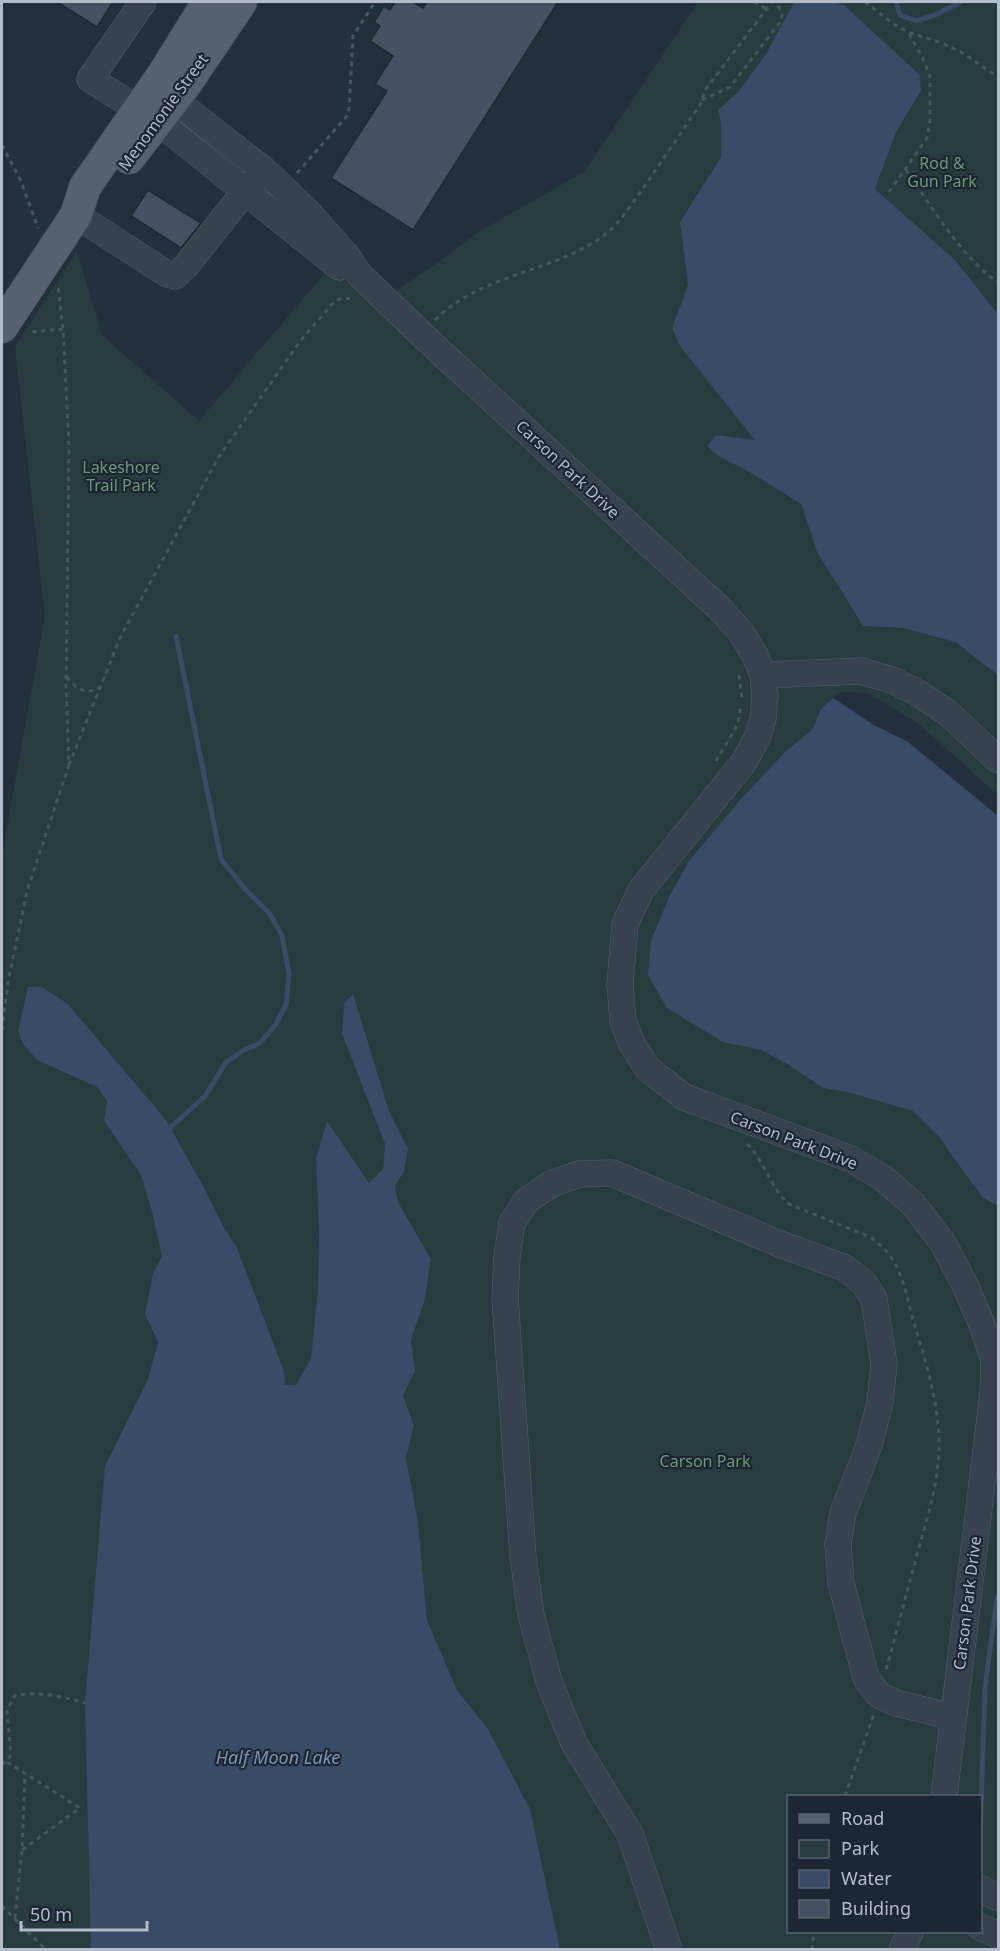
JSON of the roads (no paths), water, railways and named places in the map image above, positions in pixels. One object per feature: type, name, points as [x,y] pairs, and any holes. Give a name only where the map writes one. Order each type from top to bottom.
[{"type":"main road","name":"Menomonie Street","points":[[156,104],[208,2]]},
{"type":"main road","name":"Menomonie Street","points":[[2,327],[76,215],[85,187],[241,2]]},
{"type":"street","points":[[143,2],[90,79],[156,104]]},
{"type":"street","name":"Carson Park Drive","points":[[156,104],[264,170],[307,211],[347,256],[359,274],[422,335],[719,608],[740,631],[755,655],[763,675],[765,696],[763,719],[757,738],[736,774],[641,890],[625,924],[620,985],[623,1021],[632,1044],[648,1069],[684,1097],[851,1159],[883,1178],[914,1205],[943,1243],[966,1287],[996,1363],[944,1795]]},
{"type":"street","name":"Carson Park Drive","points":[[156,104],[246,190],[338,267],[359,274]]},
{"type":"street","points":[[76,215],[167,274],[175,276],[186,267],[264,170]]},
{"type":"street","points":[[763,675],[861,671],[892,680],[948,712],[999,760]]},
{"type":"street","points":[[669,1950],[630,1834],[574,1743],[559,1707],[549,1681],[531,1615],[523,1547],[506,1287],[507,1257],[512,1223],[526,1201],[551,1184],[579,1174],[612,1173],[780,1244],[845,1268],[864,1283],[874,1299],[884,1364],[880,1402],[868,1448],[843,1513],[838,1544],[841,1583],[866,1678],[879,1695],[896,1703],[953,1717]]},
{"type":"street","points":[[982,1889],[999,1898]]},
{"type":"street","points":[[982,1927],[999,1935]]},
{"type":"street","points":[[902,1950],[910,1933]]},
{"type":"water","points":[[794,2],[834,2],[844,5],[920,75],[921,91],[896,132],[875,189],[955,260],[998,314],[998,675],[955,642],[903,628],[863,626],[817,552],[801,504],[751,473],[718,456],[707,446],[716,435],[755,440],[680,346],[672,328],[688,285],[680,222],[721,157],[721,124],[718,110],[738,92],[766,54]]},
{"type":"water","points":[[833,698],[874,725],[908,742],[998,816],[998,1206],[982,1197],[939,1137],[913,1111],[847,1092],[823,1088],[761,1050],[723,1042],[667,1008],[648,975],[651,940],[669,897],[689,861],[740,800],[787,750],[812,730],[821,709]]},
{"type":"water","name":"Half Moon Lake","points":[[28,987],[42,987],[68,1004],[166,1120],[237,1248],[284,1371],[285,1385],[296,1385],[311,1358],[318,1290],[319,1233],[316,1158],[327,1121],[369,1183],[383,1169],[385,1144],[342,1034],[344,1003],[353,994],[389,1111],[408,1149],[404,1172],[395,1186],[398,1202],[431,1259],[425,1299],[411,1340],[415,1371],[403,1395],[414,1426],[406,1458],[418,1522],[427,1620],[457,1690],[488,1729],[530,1809],[560,1949],[91,1949],[85,1703],[105,1466],[148,1379],[158,1342],[145,1314],[153,1273],[162,1256],[141,1175],[104,1121],[107,1101],[97,1087],[37,1060],[24,1045],[18,1031]]},
{"type":"waterway","points":[[896,2],[900,15],[917,21],[961,2]]},
{"type":"waterway","points":[[170,1128],[205,1096],[226,1062],[260,1043],[276,1024],[286,1005],[289,974],[282,936],[270,914],[245,889],[221,859],[176,636]]},
{"type":"waterway","points":[[981,1795],[985,1687],[997,1598]]},
{"type":"park label","name":"Rod & Gun Park","points":[[942,172]]},
{"type":"park label","name":"Lakeshore Trail Park","points":[[121,476]]},
{"type":"park label","name":"Carson Park","points":[[705,1461]]}]
